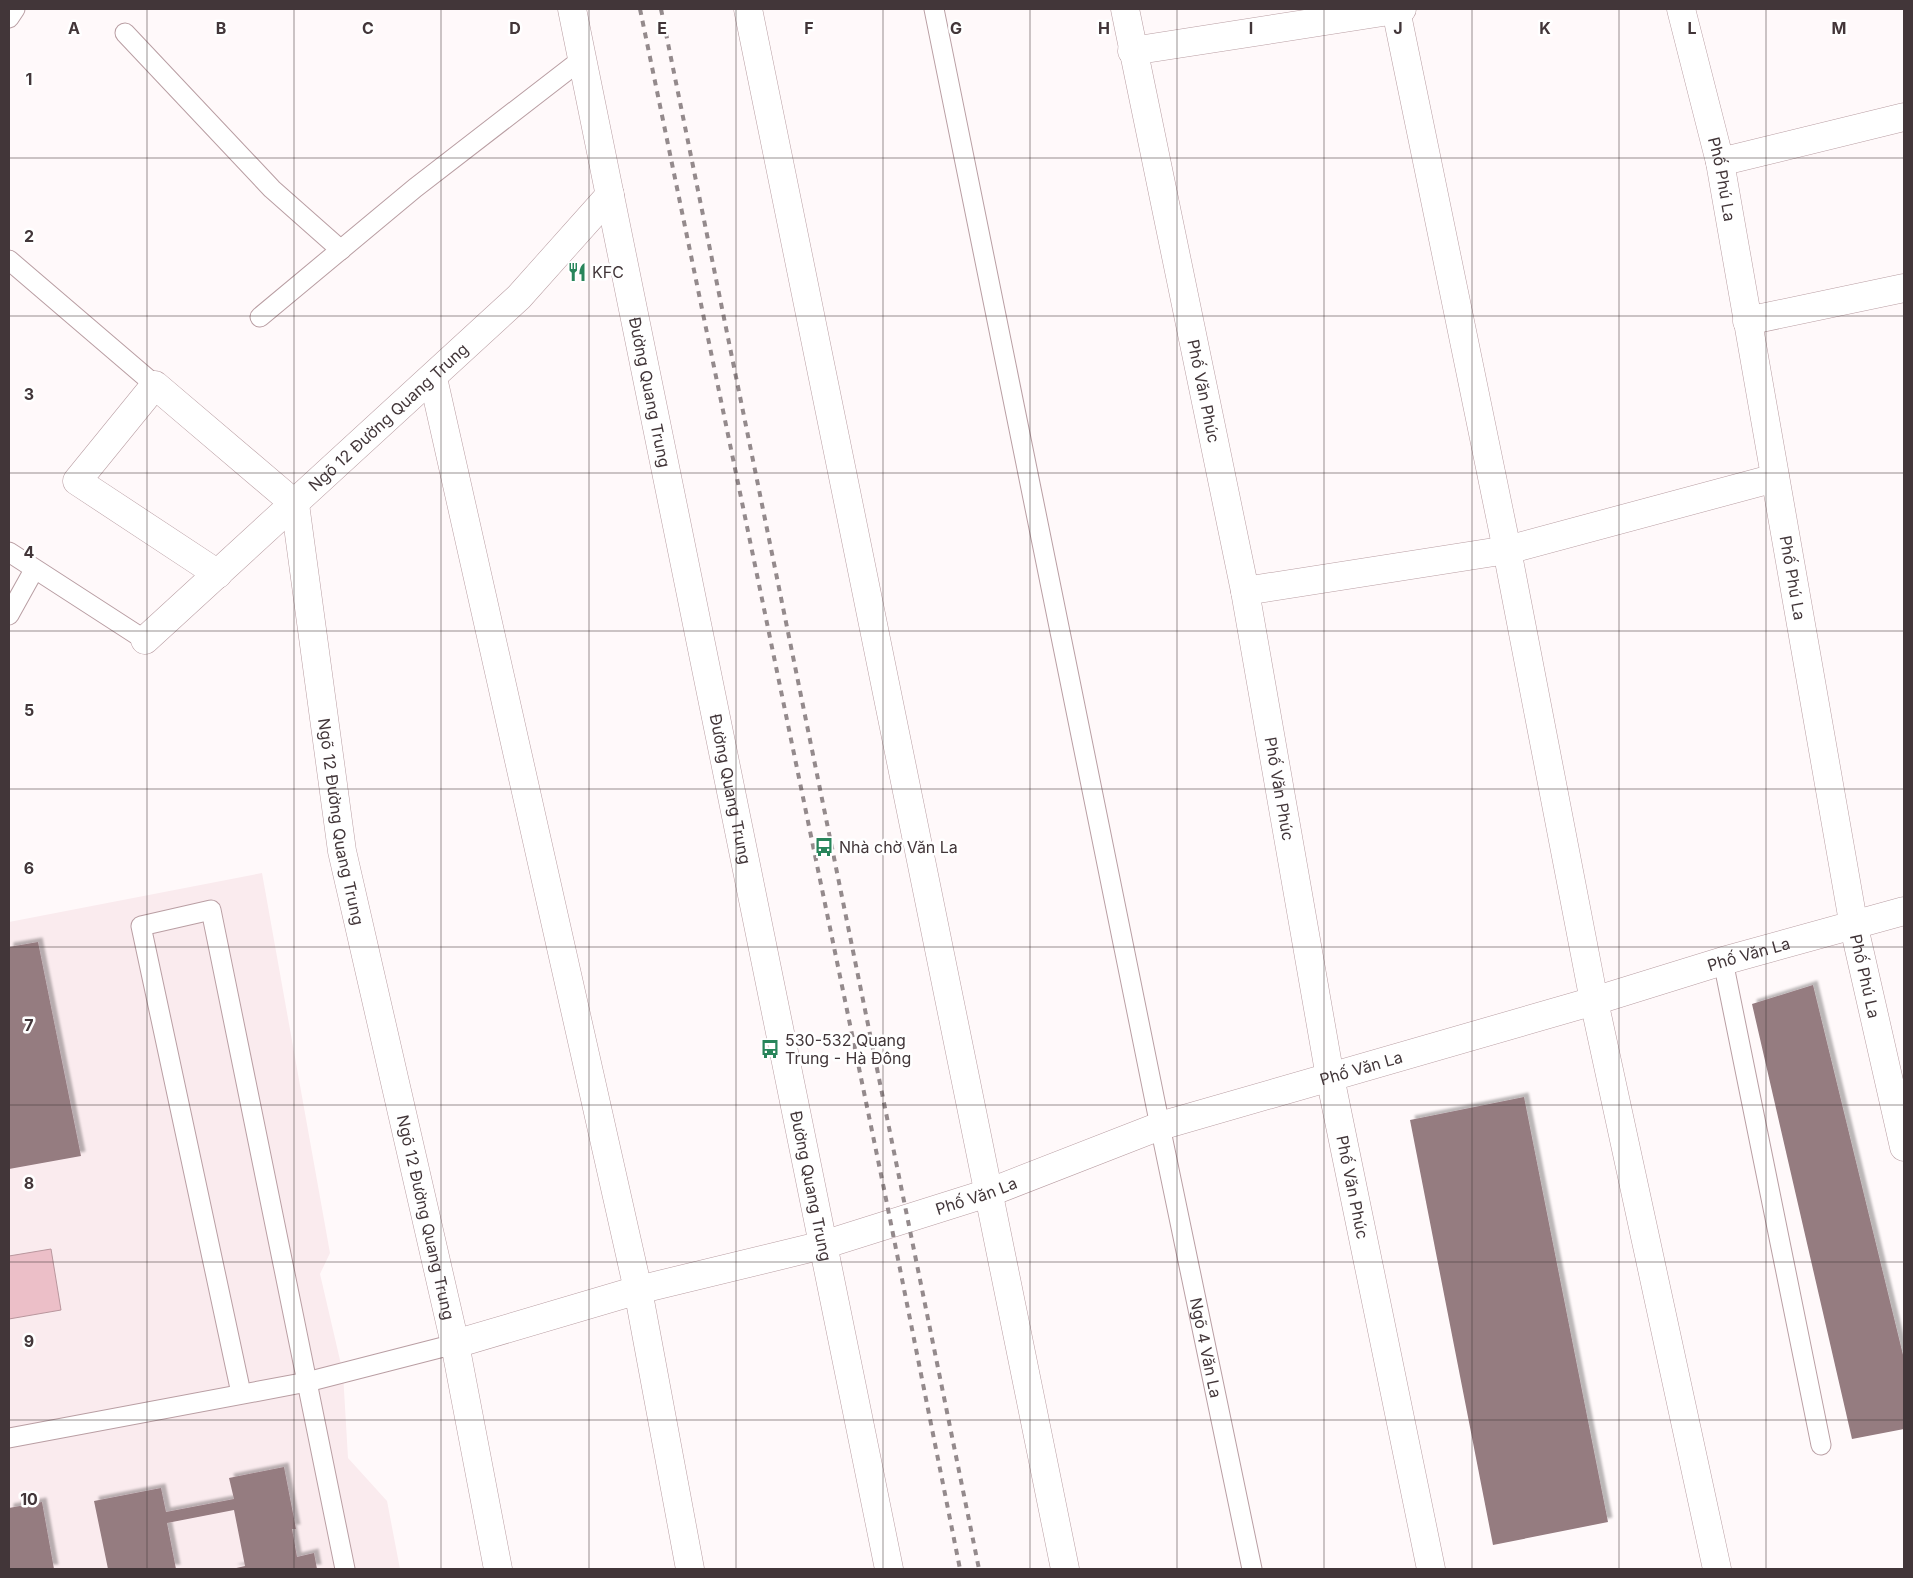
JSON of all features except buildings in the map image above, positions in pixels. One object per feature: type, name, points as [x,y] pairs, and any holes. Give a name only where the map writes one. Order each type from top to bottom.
[{"type":"main road","name":"Đường Quang Trung","points":[[572,9],[889,1569]]},
{"type":"main road","points":[[748,9],[1065,1569]]},
{"type":"main road","name":"Phố Văn Phúc","points":[[1125,9],[1132,51],[1245,591],[1330,1077],[1431,1569]]},
{"type":"main road","points":[[1132,51],[1399,9],[1507,550],[1594,1002],[1717,1569]]},
{"type":"main road","name":"Phố Phú La","points":[[1681,9],[1720,162],[1854,927],[1904,1146]]},
{"type":"main road","points":[[1720,162],[1904,116]]},
{"type":"main road","name":"Ngõ 12 Đường Quang Trung","points":[[498,1569],[455,1344],[342,851],[295,504],[519,297],[610,195]]},
{"type":"main road","points":[[1747,321],[1904,288]]},
{"type":"main road","points":[[432,378],[638,1290],[690,1569]]},
{"type":"main road","points":[[145,640],[218,574],[295,504],[155,385],[77,481],[218,574]]},
{"type":"main road","points":[[1245,591],[1507,550],[1775,478]]},
{"type":"main road","name":"Phố Văn La","points":[[455,1344],[638,1290],[823,1245],[988,1193],[1160,1126],[1594,1002],[1723,961],[1854,927],[1904,911]]},
{"type":"lane","points":[[9,18],[16,9]]},
{"type":"lane","name":"Ngõ 4 Văn La","points":[[934,9],[1160,1126],[1252,1569]]},
{"type":"lane","points":[[125,33],[272,189],[341,250]]},
{"type":"lane","points":[[260,317],[415,188],[582,58]]},
{"type":"lane","points":[[9,260],[155,385]]},
{"type":"lane","points":[[9,552],[34,570],[145,640]]},
{"type":"lane","points":[[9,615],[34,570]]},
{"type":"lane","points":[[241,1393],[141,926],[211,910],[345,1569]]},
{"type":"lane","points":[[1723,961],[1821,1445]]},
{"type":"lane","points":[[9,1438],[307,1382],[455,1344]]},
{"type":"shaded area","points":[[262,873],[330,1253],[320,1274],[343,1373],[348,1458],[387,1501],[400,1569],[9,1569],[9,922]]},
{"type":"shaded area","points":[[51,1249],[61,1310],[9,1319],[9,1256]]},
{"type":"railway","points":[[640,9],[884,1189],[960,1569]]},
{"type":"railway","points":[[661,9],[979,1569]]},
{"type":"place","name":"KFC","points":[[577,272]]},
{"type":"place","name":"Nhà chờ Văn La","points":[[824,847]]},
{"type":"place","name":"530-532 Quang Trung - Hà Đông","points":[[770,1049]]}]
